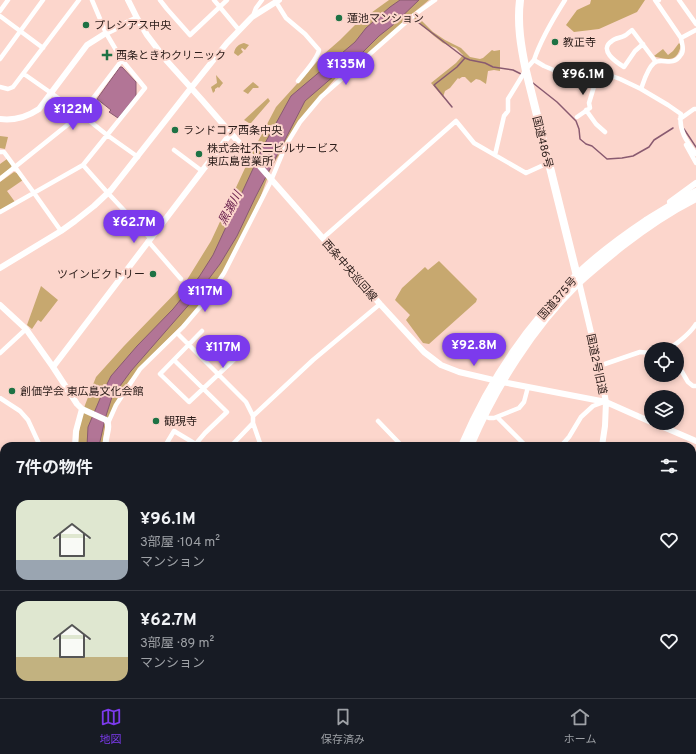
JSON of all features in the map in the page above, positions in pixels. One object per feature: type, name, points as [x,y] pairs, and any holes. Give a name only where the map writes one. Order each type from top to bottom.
[{"type":"highway","name":"国道486号","points":[[520,0],[520,37],[526,71],[578,279]]},
{"type":"highway","name":"国道375号","points":[[578,279],[639,233],[696,197]]},
{"type":"highway","name":"国道375号","points":[[464,442],[482,404],[498,381],[578,279],[609,247],[663,210],[696,197]]},
{"type":"highway","name":"国道375号","points":[[472,442],[498,381]]},
{"type":"street","points":[[0,11],[8,0]]},
{"type":"street","points":[[0,59],[43,0]]},
{"type":"street","points":[[0,87],[8,89],[14,87],[79,0]]},
{"type":"street","points":[[0,212],[83,166],[145,88],[122,60],[106,33],[92,0]]},
{"type":"street","name":"西条中央巡回線","points":[[128,0],[147,35],[166,60],[272,179],[380,304],[433,360],[454,371],[606,402],[644,419]]},
{"type":"street","points":[[160,0],[190,35],[227,0]]},
{"type":"street","points":[[214,0],[239,30]]},
{"type":"street","points":[[253,16],[256,8],[262,0]]},
{"type":"street","points":[[107,421],[140,369],[177,333],[206,300],[224,273],[257,210],[286,145],[300,122],[321,97],[414,15],[434,0]]},
{"type":"street","points":[[495,155],[504,116],[508,111],[508,99],[534,60],[551,22],[565,0]]},
{"type":"street","points":[[641,89],[649,70],[654,63],[658,61],[676,61],[681,56],[683,50],[681,38],[655,0],[660,0]]},
{"type":"street","points":[[678,0],[696,24]]},
{"type":"street","points":[[0,268],[61,231],[90,210],[108,193],[227,43],[253,16],[277,1],[286,18],[305,34],[319,50],[318,54],[298,81]]},
{"type":"street","points":[[0,16],[43,48]]},
{"type":"street","points":[[0,119],[21,118],[29,115],[39,108],[84,48],[106,33],[137,18]]},
{"type":"street","points":[[643,44],[635,51],[624,67],[614,61],[608,54],[607,50],[608,44],[612,40],[623,37],[632,30],[643,44],[656,62]]},
{"type":"street","points":[[681,38],[696,30]]},
{"type":"street","points":[[0,179],[81,114],[122,60]]},
{"type":"street","points":[[534,60],[544,66],[582,82],[592,82],[603,76],[612,76],[641,89],[681,114],[681,129],[696,154]]},
{"type":"street","points":[[24,74],[81,114],[138,157]]},
{"type":"street","points":[[577,117],[590,108],[596,80]]},
{"type":"street","points":[[680,119],[690,111],[696,109]]},
{"type":"street","points":[[586,110],[596,124],[605,132]]},
{"type":"street","points":[[323,238],[456,121],[474,143],[526,173],[548,163]]},
{"type":"street","points":[[53,367],[231,133]]},
{"type":"street","points":[[687,141],[686,144],[696,163]]},
{"type":"street","points":[[174,150],[202,171]]},
{"type":"street","points":[[0,152],[4,152],[61,231]]},
{"type":"street","points":[[83,166],[149,240],[181,279]]},
{"type":"street","points":[[663,210],[696,183]]},
{"type":"street","name":"国道2号旧道","points":[[578,279],[606,402],[603,442]]},
{"type":"street","points":[[252,416],[313,360],[380,304]]},
{"type":"street","points":[[0,305],[26,329],[77,404],[82,409],[107,421],[109,427],[105,442]]},
{"type":"street","points":[[681,342],[696,324]]},
{"type":"street","points":[[0,353],[26,329]]},
{"type":"street","points":[[202,331],[160,374],[189,402],[240,354]]},
{"type":"street","points":[[177,333],[246,402],[252,416],[259,442]]},
{"type":"street","points":[[599,366],[640,352],[644,352]]},
{"type":"street","points":[[174,360],[227,412],[205,432],[198,442]]},
{"type":"street","points":[[684,375],[688,382],[693,386],[696,386]]},
{"type":"street","points":[[484,416],[494,418],[514,410],[524,402],[528,387]]},
{"type":"street","points":[[0,398],[20,411],[28,420],[38,442]]},
{"type":"street","points":[[565,442],[581,417],[593,406],[606,402]]},
{"type":"street","points":[[75,442],[76,432],[82,409]]},
{"type":"street","points":[[497,417],[522,442]]},
{"type":"street","points":[[378,421],[398,442]]},
{"type":"street","points":[[235,442],[253,423]]},
{"type":"street","points":[[670,430],[696,441]]},
{"type":"street","points":[[167,442],[174,431],[191,442]]},
{"type":"shaded area","points":[[389,0],[429,0],[384,42],[340,73],[303,116],[271,168],[253,218],[230,262],[203,304],[148,359],[129,381],[121,392],[105,427],[103,442],[78,442],[80,422],[96,377],[185,283],[211,241],[253,151],[276,107],[324,54],[357,23]]},
{"type":"shaded area","points":[[400,0],[419,0],[355,60],[342,69],[305,101],[237,236],[220,264],[193,300],[131,371],[112,397],[100,442],[87,442],[88,427],[111,376],[137,346],[173,309],[199,277],[213,255],[264,145],[291,96],[355,42],[366,28]]},
{"type":"shaded area","points":[[591,0],[645,0],[637,12],[599,29],[574,32],[566,25],[577,10],[590,4]]},
{"type":"shaded area","points":[[418,15],[418,17],[433,32],[461,48],[470,57],[480,59],[492,50],[500,50],[500,71],[488,71],[486,84],[476,79],[471,83],[465,77],[458,78],[450,88],[445,91],[443,97],[431,83],[456,63],[463,55],[456,48],[443,43],[434,36],[414,18]]},
{"type":"shaded area","points":[[244,43],[249,45],[245,50],[242,48],[241,49],[243,52],[238,56],[234,53],[235,49]]},
{"type":"shaded area","points":[[679,43],[681,45],[675,57],[669,59],[654,56],[663,49],[668,55]]},
{"type":"shaded area","points":[[120,67],[122,67],[136,82],[136,96],[118,118],[109,112],[111,110],[97,99]]},
{"type":"shaded area","points":[[216,75],[223,83],[219,88],[218,87],[215,89],[213,93],[211,87],[217,83]]},
{"type":"shaded area","points":[[253,82],[259,87],[253,88],[248,94],[243,91]]},
{"type":"shaded area","points":[[268,98],[270,101],[251,123],[244,120]]},
{"type":"shaded area","points":[[0,136],[8,137],[5,149],[0,148]]},
{"type":"shaded area","points":[[7,159],[12,165],[11,168],[0,176],[0,164]]},
{"type":"shaded area","points":[[14,172],[17,173],[23,180],[7,191],[15,202],[0,210],[0,182]]},
{"type":"shaded area","points":[[439,261],[477,299],[476,302],[429,344],[423,343],[406,320],[410,315],[395,300],[402,288],[425,267],[428,270]]},
{"type":"shaded area","points":[[41,286],[58,300],[41,322],[38,320],[32,329],[27,325]]},
{"type":"waterway","points":[[415,20],[465,58],[485,63],[493,67],[513,70],[521,74]]},
{"type":"waterway","points":[[452,107],[434,85],[457,67],[465,58]]},
{"type":"waterway","points":[[533,83],[557,102],[576,121],[580,139],[586,144],[592,146],[607,159],[633,156],[649,147],[654,140],[673,128]]},
{"type":"waterway","points":[[684,129],[696,147]]},
{"type":"place","name":"蓮池マンション","points":[[339,18]]},
{"type":"place","name":"プレシアス中央","points":[[86,25]]},
{"type":"place","name":"教正寺","points":[[555,42]]},
{"type":"place","name":"西条ときわクリニック","points":[[107,55]]},
{"type":"place","name":"ランドコア西条中央","points":[[175,130]]},
{"type":"place","name":"株式会社不二ビルサービス 東広島営業所","points":[[199,154]]},
{"type":"place","name":"ツインビクトリー","points":[[153,274]]},
{"type":"place","name":"創価学会 東広島文化会館","points":[[12,391]]},
{"type":"place","name":"観現寺","points":[[156,421]]},
{"type":"water label","name":"黒瀬川","points":[[230,208]]}]
